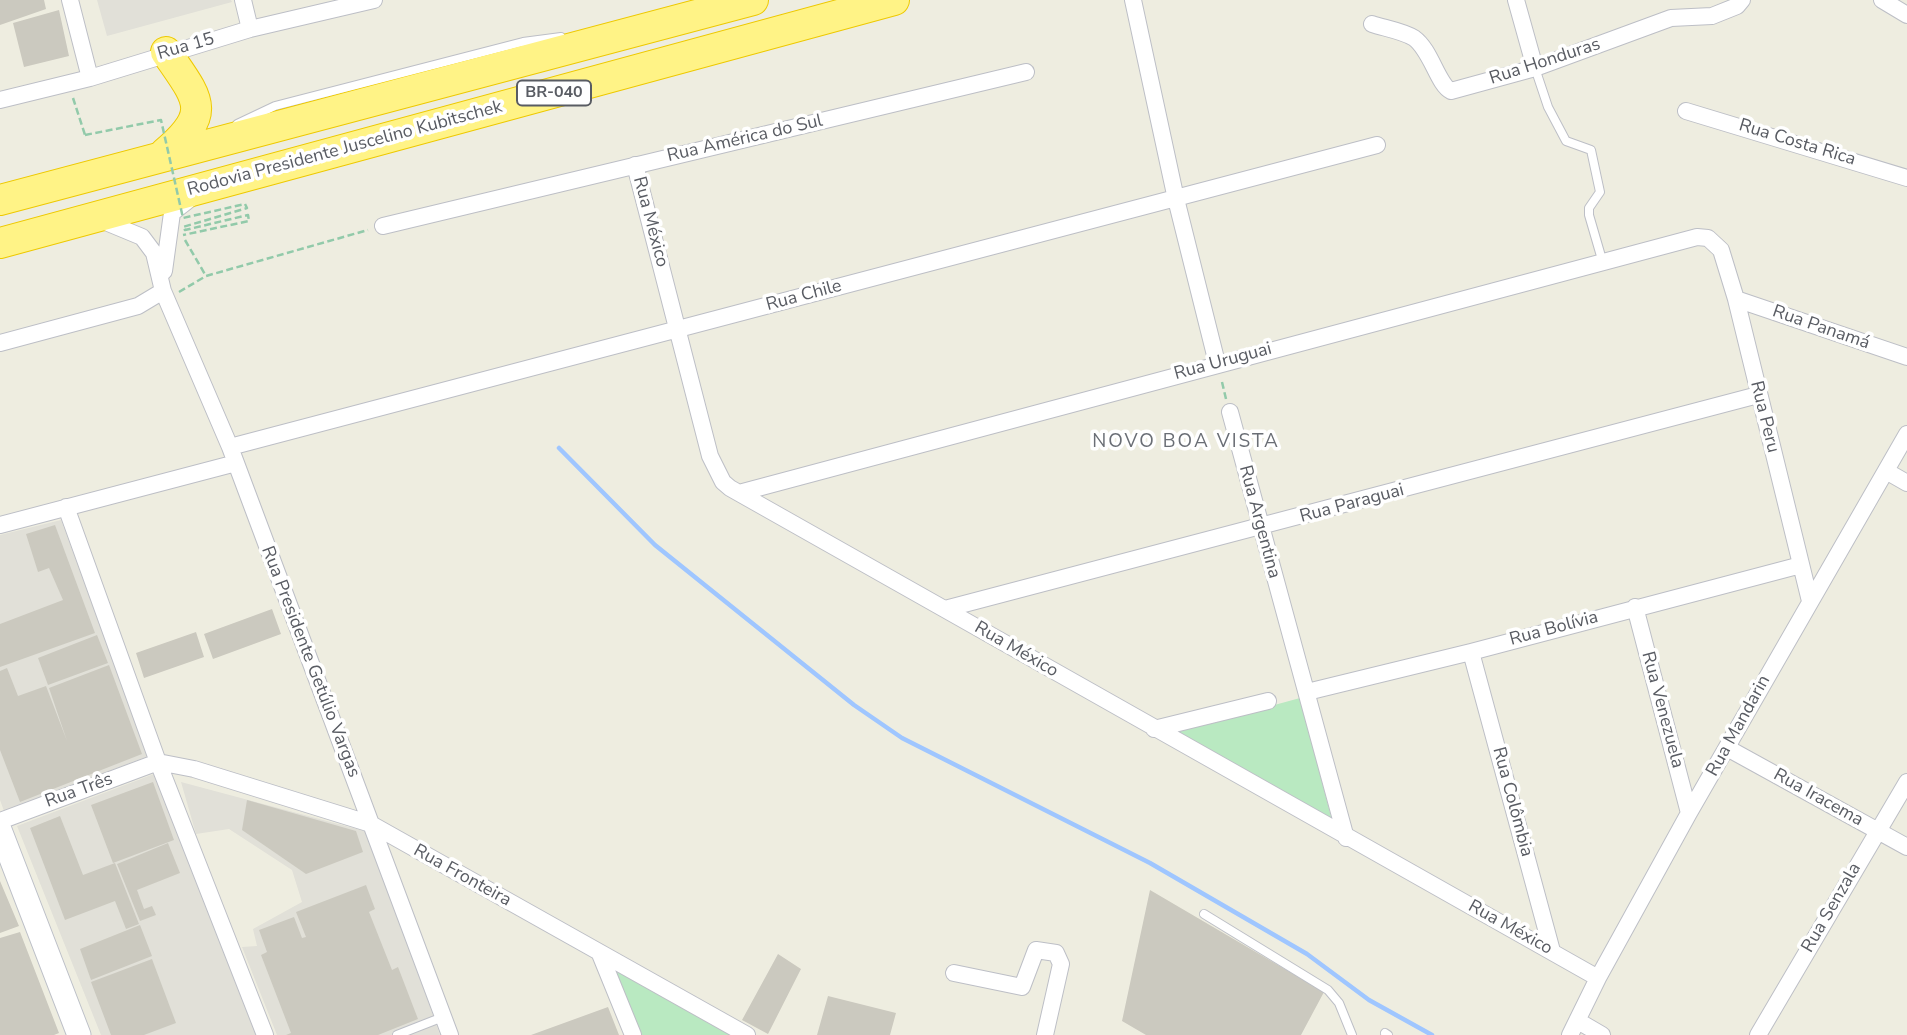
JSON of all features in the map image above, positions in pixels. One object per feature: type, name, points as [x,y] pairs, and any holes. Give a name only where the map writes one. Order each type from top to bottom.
[{"type":"highway","name":"BR-040","points":[[0,200],[753,0]]},
{"type":"highway","name":"Rodovia Presidente Juscelino Kubitschek","points":[[0,243],[212,183],[894,0]]},
{"type":"highway","points":[[160,158],[193,127],[197,114],[195,96],[166,52]]},
{"type":"main road","points":[[0,830],[79,1035]]},
{"type":"street","points":[[70,0],[90,78]]},
{"type":"street","points":[[243,0],[250,29]]},
{"type":"street","name":"Rua 15","points":[[0,100],[90,78],[166,52],[250,29],[374,0]]},
{"type":"street","points":[[1133,0],[1176,199],[1217,363]]},
{"type":"street","points":[[1516,0],[1535,68]]},
{"type":"street","name":"Rua Honduras","points":[[1371,24],[1413,38],[1434,61],[1447,90],[1535,68],[1671,18],[1712,16],[1737,6],[1742,0]]},
{"type":"street","points":[[1882,0],[1907,15]]},
{"type":"street","name":"Rua América do Sul","points":[[383,226],[1026,72]]},
{"type":"street","name":"Rua Costa Rica","points":[[1686,111],[1907,178]]},
{"type":"street","name":"Rua Chile","points":[[230,447],[1377,145]]},
{"type":"street","name":"Rua México","points":[[635,165],[710,456],[723,482],[1346,838],[1598,978]]},
{"type":"street","name":"Rua Presidente Getúlio Vargas","points":[[165,295],[164,256],[172,213],[212,183]]},
{"type":"street","name":"Rua Presidente Getúlio Vargas","points":[[96,218],[142,237],[154,253],[165,295],[230,447],[450,1035]]},
{"type":"street","name":"Rua Uruguai","points":[[739,493],[1217,363],[1697,237],[1708,238]]},
{"type":"street","name":"Rua Peru","points":[[1708,238],[1721,250],[1735,299],[1810,601]]},
{"type":"street","points":[[0,342],[138,306],[165,295]]},
{"type":"street","name":"Rua Panamá","points":[[1735,299],[1907,357]]},
{"type":"street","name":"Rua Paraguai","points":[[944,609],[1758,395]]},
{"type":"street","name":"Rua Argentina","points":[[1230,412],[1346,838]]},
{"type":"street","name":"Rua Mandarin","points":[[1574,1028],[1598,978],[1689,813],[1907,434]]},
{"type":"street","points":[[0,525],[236,463]]},
{"type":"street","points":[[1886,471],[1907,483]]},
{"type":"street","points":[[66,507],[158,762],[265,1035]]},
{"type":"street","name":"Rua Bolívia","points":[[1307,692],[1801,565]]},
{"type":"street","name":"Rua Venezuela","points":[[1634,607],[1689,813]]},
{"type":"street","name":"Rua Colômbia","points":[[1471,652],[1552,951]]},
{"type":"street","points":[[1154,729],[1268,701]]},
{"type":"street","name":"Rua Iracema","points":[[1728,748],[1907,847]]},
{"type":"street","name":"Rua Fronteira","points":[[158,762],[194,769],[371,824],[747,1035]]},
{"type":"street","name":"Rua Três","points":[[0,821],[158,762]]},
{"type":"street","name":"Rua Senzala","points":[[1758,1035],[1907,782]]},
{"type":"street","points":[[954,973],[1022,987],[1036,950],[1056,953],[1061,964],[1045,1035]]},
{"type":"street","points":[[600,954],[633,1035]]},
{"type":"street","points":[[1574,1028],[1602,1035]]},
{"type":"lane","points":[[586,35],[620,34]]},
{"type":"lane","points":[[206,144],[237,124],[275,106],[523,42],[574,35]]},
{"type":"lane","points":[[1535,68],[1548,107],[1566,141],[1586,147],[1593,155],[1600,192],[1588,208],[1603,263]]},
{"type":"lane","points":[[1204,915],[1328,990],[1339,1003],[1352,1035]]},
{"type":"lane","points":[[397,1035],[443,1017]]},
{"type":"path","points":[[68,83],[85,135],[161,120],[183,218],[245,204],[247,208],[183,227],[185,230],[248,215],[249,221],[183,235],[206,276]]},
{"type":"path","points":[[165,295],[206,276],[383,226]]},
{"type":"path","points":[[1217,363],[1230,412]]},
{"type":"shaded area","points":[[97,0],[231,0],[232,2],[107,36]]},
{"type":"shaded area","points":[[61,520],[148,756],[4,811],[0,800],[0,535]]},
{"type":"shaded area","points":[[154,774],[256,1035],[101,1035],[17,826]]},
{"type":"shaded area","points":[[181,782],[368,832],[440,1035],[277,1035],[242,947],[257,946],[253,929],[302,902],[292,870],[229,829],[196,834]]},
{"type":"green space","points":[[1300,698],[1333,824],[1176,732]]},
{"type":"green space","points":[[600,954],[747,1035],[633,1035]]},
{"type":"building","points":[[0,0],[44,0],[46,9],[0,25]]},
{"type":"building","points":[[59,10],[69,56],[24,67],[13,23]]},
{"type":"building","points":[[55,525],[95,633],[0,667],[0,624],[63,600],[49,568],[38,572],[26,534]]},
{"type":"building","points":[[272,609],[281,634],[213,659],[204,634]]},
{"type":"building","points":[[196,632],[204,657],[144,678],[136,653]]},
{"type":"building","points":[[97,635],[108,663],[48,685],[38,658]]},
{"type":"building","points":[[109,665],[142,754],[20,802],[0,750],[0,671],[7,668],[18,696],[46,686],[67,741],[49,688]]},
{"type":"building","points":[[153,782],[174,840],[113,863],[91,805]]},
{"type":"building","points":[[247,800],[356,831],[363,852],[306,874],[242,830]]},
{"type":"building","points":[[60,816],[83,875],[115,863],[139,924],[126,929],[115,901],[65,920],[30,828]]},
{"type":"building","points":[[168,843],[180,873],[137,890],[144,909],[152,906],[156,915],[140,921],[117,864]]},
{"type":"building","points":[[0,881],[19,926],[0,933]]},
{"type":"building","points":[[366,885],[375,909],[369,912],[392,970],[398,967],[418,1019],[378,1035],[286,1035],[291,1033],[261,955],[267,952],[259,930],[294,917],[302,938],[306,937],[296,912]]},
{"type":"building","points":[[1150,890],[1324,992],[1301,1035],[1146,1035],[1122,1021]]},
{"type":"building","points":[[140,925],[152,956],[91,980],[80,949]]},
{"type":"building","points":[[20,932],[59,1033],[54,1035],[0,1035],[0,938]]},
{"type":"building","points":[[778,954],[801,969],[768,1034],[742,1020]]},
{"type":"building","points":[[152,959],[176,1023],[144,1035],[111,1035],[91,982]]},
{"type":"building","points":[[828,996],[896,1013],[890,1035],[817,1035]]},
{"type":"building","points":[[608,1007],[619,1035],[531,1035]]},
{"type":"waterway","points":[[559,448],[655,545],[854,705],[902,738],[1150,863],[1307,954],[1369,1000],[1432,1035]]},
{"type":"district","name":"NOVO BOA VISTA","points":[[1186,442]]}]
